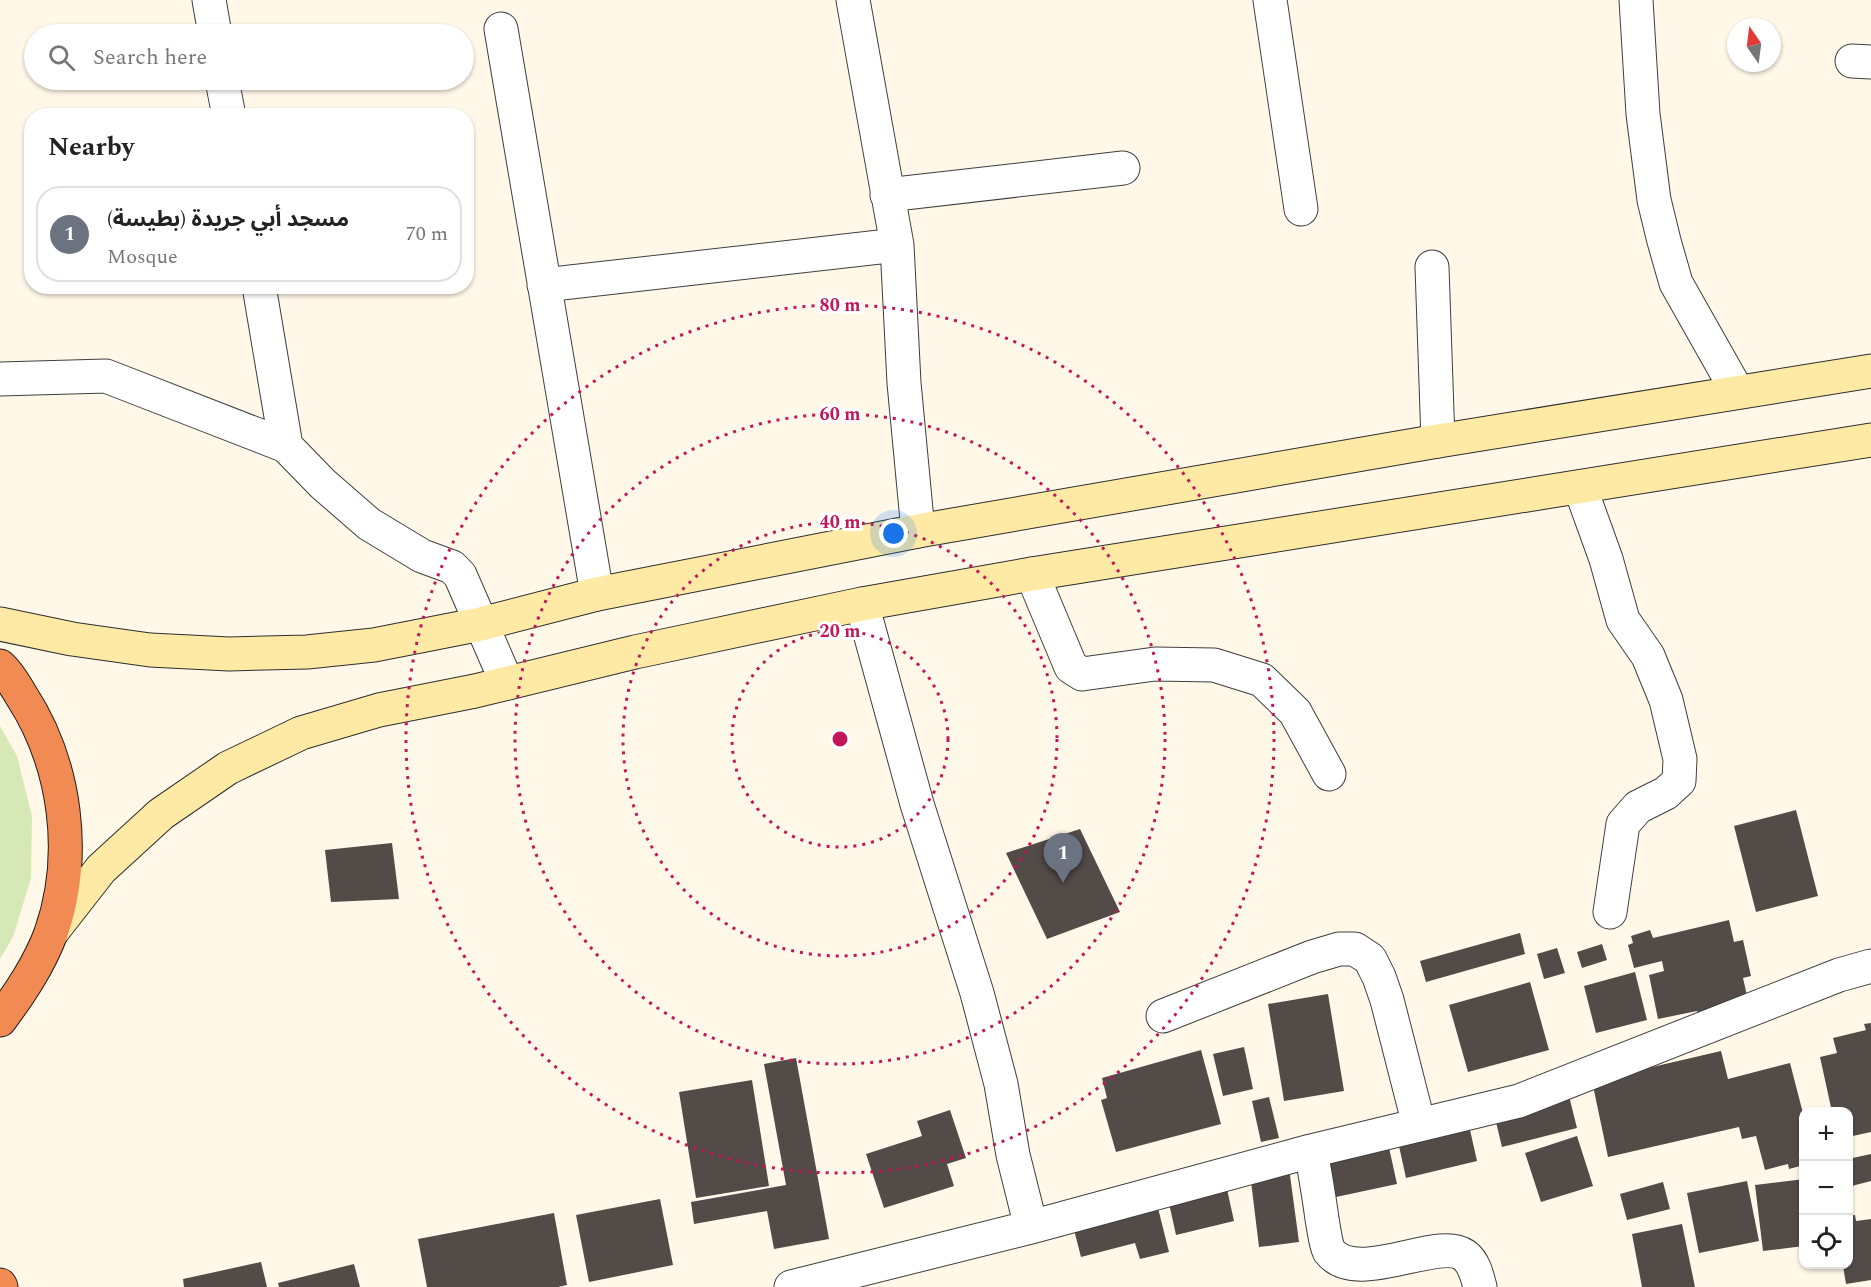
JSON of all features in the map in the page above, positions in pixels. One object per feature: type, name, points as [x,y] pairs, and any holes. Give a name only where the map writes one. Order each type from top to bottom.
[{"type":"highway","points":[[0,666],[36,717],[56,769],[65,823],[63,879],[51,933],[27,983],[0,1020]]},
{"type":"main road","points":[[0,624],[72,639],[150,650],[229,654],[307,652],[374,645],[481,624],[597,594],[918,531],[1438,441],[1871,371]]},
{"type":"main road","points":[[51,933],[101,869],[161,814],[228,768],[312,730],[379,710],[862,604],[1032,574],[1871,440]]},
{"type":"street","points":[[208,0],[212,24]]},
{"type":"street","points":[[853,0],[897,244],[904,383],[918,531]]},
{"type":"street","points":[[1270,0],[1301,209]]},
{"type":"street","points":[[1636,0],[1643,114],[1654,200],[1664,241],[1676,283],[1737,391]]},
{"type":"street","points":[[501,29],[597,594]]},
{"type":"street","points":[[224,90],[227,108]]},
{"type":"street","points":[[887,195],[1123,168]]},
{"type":"street","points":[[543,285],[897,244]]},
{"type":"street","points":[[1432,267],[1438,441]]},
{"type":"street","points":[[260,294],[286,446]]},
{"type":"street","points":[[0,379],[106,376],[286,446],[323,484],[369,524],[422,556],[452,567],[460,575],[507,683]]},
{"type":"street","points":[[1580,487],[1606,559],[1623,620],[1648,656],[1666,700],[1680,759],[1678,781],[1666,793],[1638,807],[1623,824],[1610,912]]},
{"type":"street","points":[[1032,574],[1071,667],[1082,674],[1155,664],[1214,665],[1262,680],[1295,712],[1329,774]]},
{"type":"street","points":[[862,604],[917,804],[976,993],[1000,1083],[1013,1155],[1031,1227]]},
{"type":"street","points":[[1163,1016],[1312,957],[1340,949],[1355,949],[1370,959],[1382,984],[1419,1125]]},
{"type":"street","points":[[791,1287],[1031,1227],[1311,1150],[1519,1101],[1839,975],[1871,966]]},
{"type":"street","points":[[1311,1150],[1329,1251],[1341,1263],[1359,1269],[1377,1268],[1456,1251],[1464,1255],[1475,1269],[1480,1287]]},
{"type":"green space","points":[[0,726],[17,756],[32,816],[31,878],[13,937],[0,959]]},
{"type":"building","points":[[1796,810],[1818,896],[1756,912],[1734,826]]},
{"type":"building","points":[[1080,829],[1120,912],[1047,939],[1006,853]]},
{"type":"building","points":[[392,843],[399,899],[331,902],[325,850]]},
{"type":"building","points":[[1729,920],[1734,942],[1743,940],[1751,976],[1743,978],[1750,1009],[1700,1021],[1697,1011],[1658,1019],[1649,975],[1664,971],[1662,961],[1634,968],[1628,945],[1633,943],[1631,936],[1650,930],[1653,938]]},
{"type":"building","points":[[1520,933],[1525,954],[1426,982],[1420,961]]},
{"type":"building","points":[[1602,944],[1607,960],[1582,968],[1577,952]]},
{"type":"building","points":[[1557,948],[1565,973],[1544,979],[1537,954]]},
{"type":"building","points":[[1635,972],[1647,1020],[1596,1033],[1584,986]]},
{"type":"building","points":[[1530,982],[1549,1050],[1468,1072],[1449,1005]]},
{"type":"building","points":[[1328,994],[1344,1091],[1284,1101],[1268,1004]]},
{"type":"building","points":[[1871,1023],[1871,1132],[1853,1136],[1853,1107],[1831,1107],[1820,1057],[1837,1053],[1833,1038],[1866,1030],[1864,1024]]},
{"type":"building","points":[[1244,1047],[1253,1089],[1223,1096],[1213,1054]]},
{"type":"building","points":[[1201,1050],[1221,1124],[1116,1152],[1101,1100],[1107,1098],[1102,1078]]},
{"type":"building","points":[[1721,1051],[1728,1079],[1790,1063],[1801,1107],[1799,1107],[1799,1166],[1789,1169],[1788,1164],[1765,1170],[1756,1136],[1742,1139],[1739,1127],[1608,1157],[1592,1081]]},
{"type":"building","points":[[796,1058],[829,1239],[774,1249],[767,1211],[694,1224],[691,1202],[786,1185],[764,1064]]},
{"type":"building","points":[[752,1080],[769,1186],[696,1198],[679,1092]]},
{"type":"building","points":[[1569,1096],[1577,1128],[1502,1147],[1494,1114]]},
{"type":"building","points":[[1269,1097],[1279,1138],[1261,1142],[1252,1101]]},
{"type":"building","points":[[950,1110],[966,1158],[947,1164],[954,1186],[884,1208],[866,1154],[922,1136],[917,1121]]},
{"type":"building","points":[[1468,1121],[1477,1161],[1406,1178],[1397,1137]]},
{"type":"building","points":[[1577,1136],[1593,1186],[1541,1202],[1525,1153]]},
{"type":"building","points":[[1388,1143],[1397,1184],[1336,1197],[1327,1156]]},
{"type":"building","points":[[1871,1154],[1871,1181],[1853,1186],[1853,1158]]},
{"type":"building","points":[[1289,1168],[1299,1242],[1259,1247],[1250,1173]]},
{"type":"building","points":[[1225,1180],[1234,1221],[1176,1235],[1167,1194]]},
{"type":"building","points":[[1799,1180],[1799,1247],[1763,1251],[1755,1185]]},
{"type":"building","points":[[1747,1181],[1759,1241],[1699,1253],[1687,1193]]},
{"type":"building","points":[[1663,1182],[1670,1209],[1627,1220],[1620,1194]]},
{"type":"building","points":[[660,1199],[673,1265],[589,1282],[576,1215]]},
{"type":"building","points":[[1156,1200],[1169,1252],[1140,1259],[1135,1243],[1081,1257],[1072,1222]]},
{"type":"building","points":[[554,1213],[567,1285],[558,1287],[427,1287],[418,1239]]},
{"type":"building","points":[[1853,1215],[1855,1215],[1856,1221],[1871,1219],[1871,1280],[1846,1284],[1844,1269],[1853,1269]]},
{"type":"building","points":[[1682,1224],[1695,1287],[1642,1287],[1632,1234]]},
{"type":"building","points":[[261,1262],[267,1287],[184,1287],[183,1279]]},
{"type":"building","points":[[354,1264],[360,1287],[279,1287],[278,1283]]},
{"type":"place","name":"مسجد أبي جريدة (بطيسة)","points":[[1063,883]]}]
